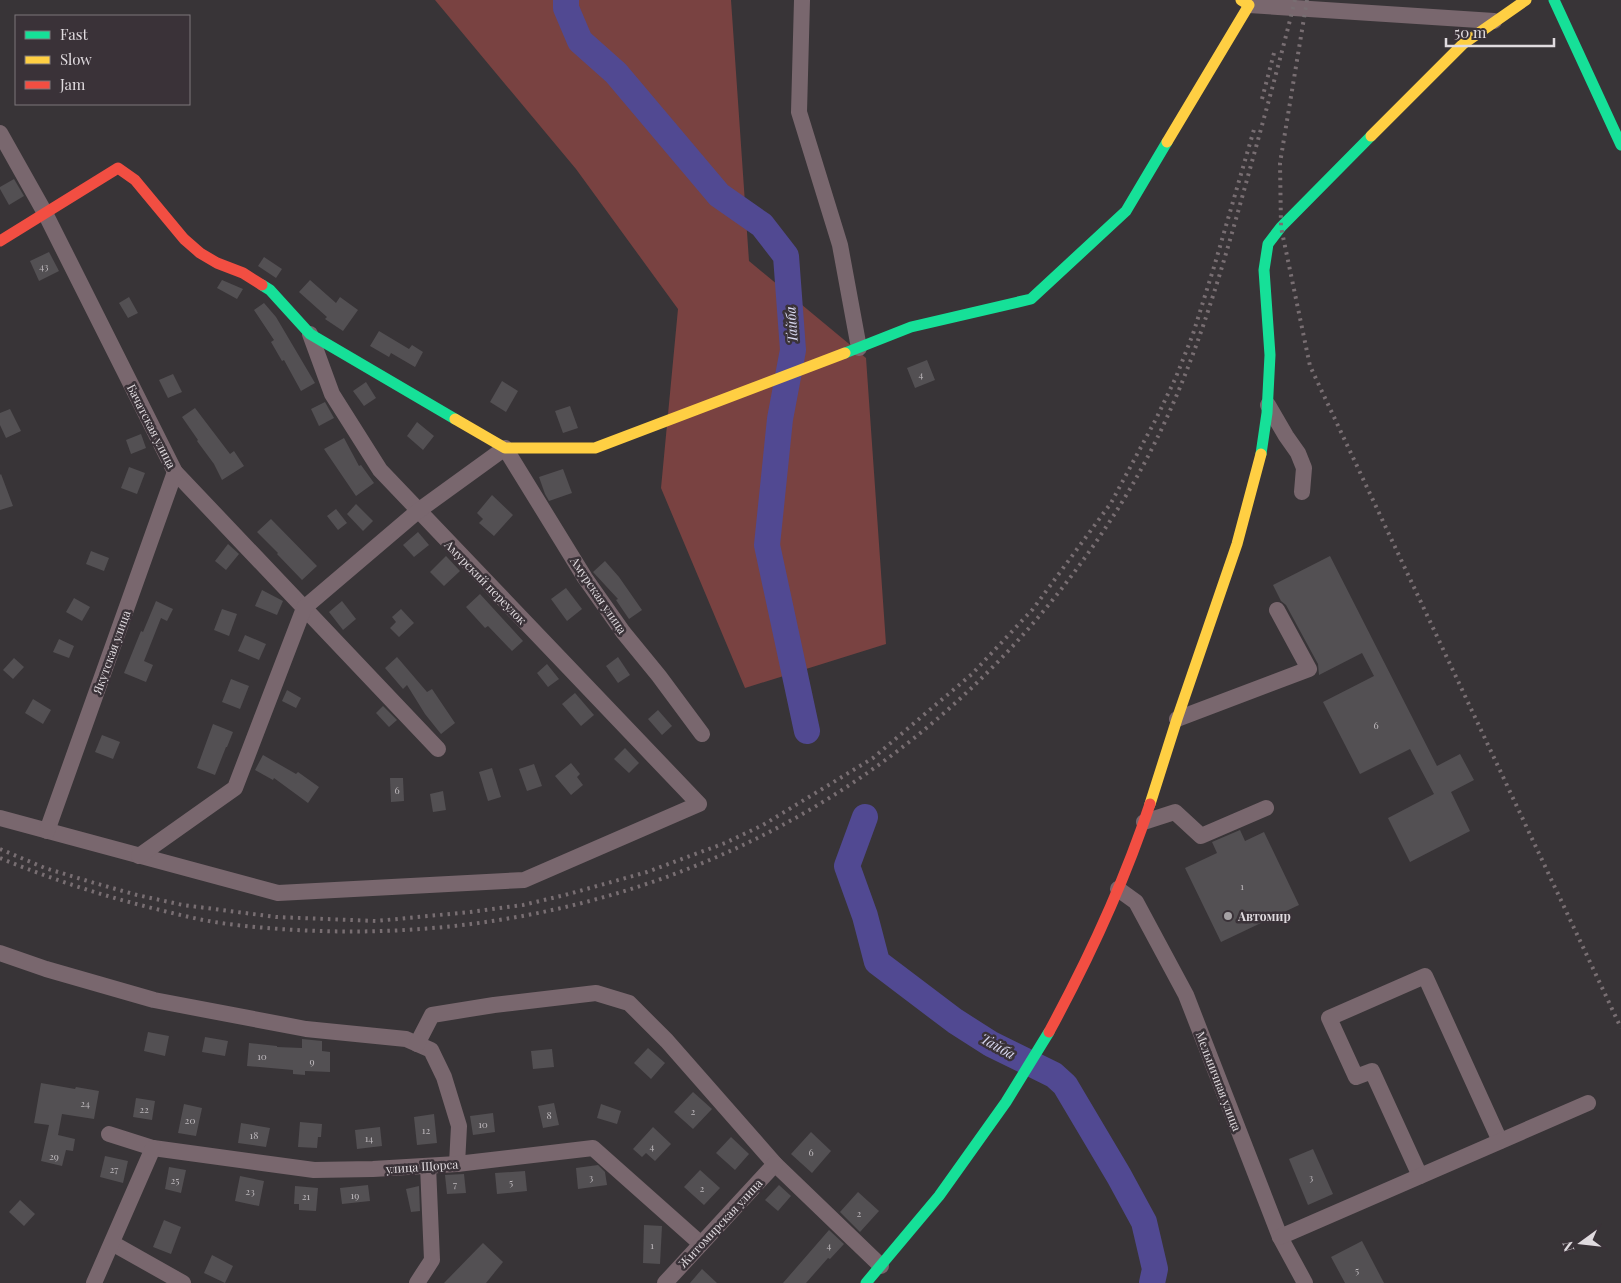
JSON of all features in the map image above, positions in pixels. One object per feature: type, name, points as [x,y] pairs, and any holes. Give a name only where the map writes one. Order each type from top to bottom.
[{"type":"main road","points":[[867,1283],[938,1196],[1006,1102],[1043,1044],[1072,990],[1118,889],[1144,822],[1237,544],[1261,453],[1268,405],[1270,355],[1264,270],[1268,244],[1281,227],[1463,44],[1526,0]]},
{"type":"main road","points":[[1554,0],[1621,145]]},
{"type":"main road","points":[[0,241],[118,168],[135,180],[184,239],[200,253],[217,263],[243,273],[270,290],[310,334],[505,448],[595,448],[859,348],[911,326],[1031,299],[1126,211],[1246,2]]},
{"type":"street","points":[[802,0],[799,112],[840,246],[859,348]]},
{"type":"street","points":[[1246,2],[1494,21]]},
{"type":"street","name":"Бачатская улица","points":[[0,134],[45,213],[175,472],[438,749]]},
{"type":"street","name":"Амурский переулок","points":[[139,856],[278,893],[524,880],[699,804],[380,470],[332,394],[310,334]]},
{"type":"street","points":[[1268,405],[1301,460],[1304,468],[1302,492]]},
{"type":"street","points":[[0,818],[139,856],[235,788],[304,608],[418,511],[505,448]]},
{"type":"street","name":"Амурская улица","points":[[505,448],[585,578],[623,632],[660,676],[702,734]]},
{"type":"street","name":"Якутская улица","points":[[47,831],[175,472]]},
{"type":"street","points":[[1177,719],[1309,669],[1277,610]]},
{"type":"street","points":[[1144,822],[1175,812],[1201,836],[1266,808]]},
{"type":"street","name":"Мельничная улица","points":[[1118,889],[1136,902],[1186,995],[1280,1237],[1305,1283]]},
{"type":"street","points":[[0,953],[46,969],[154,1000],[306,1029],[406,1039],[431,1050],[444,1077],[459,1126],[458,1164]]},
{"type":"street","points":[[1420,1176],[1372,1071],[1356,1077],[1329,1018],[1425,976],[1500,1141]]},
{"type":"street","points":[[417,1044],[432,1015],[494,1005],[596,993],[629,1003],[667,1041],[775,1164],[880,1266]]},
{"type":"street","points":[[1280,1237],[1588,1103]]},
{"type":"street","name":"улица Щорса","points":[[109,1134],[153,1148],[314,1170],[458,1164],[593,1148],[701,1244]]},
{"type":"street","points":[[94,1283],[153,1148]]},
{"type":"street","name":"Житомирская улица","points":[[665,1283],[775,1164]]},
{"type":"street","points":[[417,1283],[432,1260],[428,1166]]},
{"type":"street","points":[[112,1243],[183,1283]]},
{"type":"shaded area","points":[[435,0],[731,0],[749,261],[866,358],[886,644],[745,688],[661,488],[678,309],[576,169]]},
{"type":"building","points":[[14,179],[24,196],[9,205],[0,187]]},
{"type":"building","points":[[49,252],[59,271],[39,281],[30,261]]},
{"type":"building","points":[[264,257],[282,269],[276,278],[258,266]]},
{"type":"building","points":[[222,280],[243,289],[237,299],[217,288]]},
{"type":"building","points":[[310,280],[336,303],[340,297],[358,310],[343,331],[325,319],[327,317],[299,292]]},
{"type":"building","points":[[129,297],[138,313],[128,318],[119,303]]},
{"type":"building","points":[[264,303],[276,317],[315,383],[301,391],[284,360],[282,361],[271,342],[274,340],[254,310]]},
{"type":"building","points":[[379,331],[409,349],[412,345],[423,352],[415,367],[391,353],[389,357],[370,346]]},
{"type":"building","points":[[927,360],[935,380],[915,388],[907,368]]},
{"type":"building","points":[[173,374],[182,392],[168,398],[159,380]]},
{"type":"building","points":[[502,381],[518,391],[506,412],[490,402]]},
{"type":"building","points":[[366,382],[376,398],[364,406],[353,391]]},
{"type":"building","points":[[325,402],[334,418],[319,426],[311,409]]},
{"type":"building","points":[[570,406],[578,428],[563,433],[555,411]]},
{"type":"building","points":[[195,408],[230,454],[234,451],[244,466],[222,480],[214,464],[182,417]]},
{"type":"building","points":[[10,409],[21,431],[6,438],[0,425],[0,413]]},
{"type":"building","points":[[417,422],[434,436],[423,450],[407,436]]},
{"type":"building","points":[[141,434],[146,448],[131,454],[126,440]]},
{"type":"building","points":[[344,438],[359,466],[361,465],[374,483],[356,496],[324,449]]},
{"type":"building","points":[[129,467],[145,473],[137,494],[121,488]]},
{"type":"building","points":[[563,469],[572,493],[549,501],[539,477]]},
{"type":"building","points":[[0,475],[13,506],[0,510]]},
{"type":"building","points":[[492,495],[513,515],[494,536],[479,523],[483,519],[477,513]]},
{"type":"building","points":[[356,504],[373,521],[363,531],[347,514]]},
{"type":"building","points":[[336,509],[347,523],[338,530],[327,516]]},
{"type":"building","points":[[271,519],[317,566],[302,580],[257,532]]},
{"type":"building","points":[[418,532],[429,545],[414,557],[403,545]]},
{"type":"building","points":[[228,544],[239,554],[226,570],[215,561]]},
{"type":"building","points":[[91,551],[109,558],[104,571],[86,564]]},
{"type":"building","points":[[446,556],[460,571],[444,586],[430,572]]},
{"type":"building","points":[[1330,556],[1437,766],[1460,754],[1474,780],[1451,792],[1470,831],[1410,862],[1388,818],[1434,794],[1410,749],[1360,774],[1323,702],[1374,676],[1362,653],[1319,675],[1318,664],[1273,585]]},
{"type":"building","points":[[605,561],[619,577],[642,610],[629,619],[616,600],[618,599],[593,572]]},
{"type":"building","points":[[566,588],[582,609],[567,621],[551,599]]},
{"type":"building","points":[[262,590],[283,601],[277,615],[255,606]]},
{"type":"building","points":[[480,594],[523,641],[512,651],[488,626],[485,628],[466,607]]},
{"type":"building","points":[[74,598],[90,607],[82,621],[66,612]]},
{"type":"building","points":[[156,601],[173,609],[167,621],[161,618],[144,661],[153,665],[146,682],[124,673],[141,631],[143,632]]},
{"type":"building","points":[[342,601],[356,619],[343,630],[329,612]]},
{"type":"building","points":[[222,609],[237,614],[229,636],[214,630]]},
{"type":"building","points":[[401,609],[414,623],[399,637],[390,628],[396,622],[392,617]]},
{"type":"building","points":[[245,635],[266,644],[259,660],[238,651]]},
{"type":"building","points":[[59,639],[74,646],[69,658],[53,652]]},
{"type":"building","points":[[397,657],[427,692],[432,689],[455,723],[441,734],[425,714],[407,685],[403,689],[385,668]]},
{"type":"building","points":[[618,657],[630,675],[618,683],[606,666]]},
{"type":"building","points":[[14,658],[24,667],[13,679],[3,670]]},
{"type":"building","points":[[547,664],[559,679],[548,687],[537,673]]},
{"type":"building","points":[[231,679],[249,686],[240,709],[222,702]]},
{"type":"building","points":[[287,690],[301,698],[296,708],[282,701]]},
{"type":"building","points":[[575,693],[594,715],[581,726],[562,704]]},
{"type":"building","points":[[33,699],[51,710],[43,724],[25,713]]},
{"type":"building","points":[[383,706],[397,720],[389,727],[376,713]]},
{"type":"building","points":[[658,710],[672,726],[662,735],[648,719]]},
{"type":"building","points":[[213,724],[233,732],[215,775],[197,768]]},
{"type":"building","points":[[102,735],[120,742],[113,759],[95,752]]},
{"type":"building","points":[[625,748],[639,763],[629,773],[614,759]]},
{"type":"building","points":[[263,755],[296,774],[298,772],[319,787],[308,803],[274,778],[273,780],[255,770]]},
{"type":"building","points":[[571,763],[580,774],[577,777],[583,785],[571,795],[555,776]]},
{"type":"building","points":[[534,764],[542,786],[527,791],[519,769]]},
{"type":"building","points":[[492,768],[501,797],[488,801],[479,772]]},
{"type":"building","points":[[390,778],[403,778],[404,801],[391,802]]},
{"type":"building","points":[[443,791],[446,810],[433,812],[430,794]]},
{"type":"building","points":[[1240,830],[1245,841],[1264,832],[1299,905],[1221,942],[1185,868],[1217,853],[1212,842]]},
{"type":"building","points":[[148,1032],[169,1036],[165,1056],[144,1051]]},
{"type":"building","points":[[205,1037],[228,1041],[225,1056],[202,1052]]},
{"type":"building","points":[[302,1039],[322,1041],[322,1051],[330,1052],[330,1072],[305,1071],[305,1075],[293,1074],[293,1070],[247,1066],[249,1043],[302,1048]]},
{"type":"building","points":[[648,1048],[665,1063],[651,1079],[634,1063]]},
{"type":"building","points":[[552,1049],[554,1067],[533,1069],[531,1051]]},
{"type":"building","points":[[41,1083],[99,1091],[94,1119],[62,1114],[58,1135],[75,1139],[73,1151],[66,1150],[62,1166],[41,1161],[49,1125],[34,1123]]},
{"type":"building","points":[[693,1092],[712,1109],[693,1129],[674,1112]]},
{"type":"building","points":[[136,1098],[155,1101],[152,1120],[133,1117]]},
{"type":"building","points":[[554,1103],[559,1125],[543,1128],[538,1106]]},
{"type":"building","points":[[184,1104],[202,1108],[196,1136],[178,1133]]},
{"type":"building","points":[[601,1104],[621,1111],[617,1124],[597,1118]]},
{"type":"building","points":[[493,1113],[495,1132],[473,1135],[470,1116]]},
{"type":"building","points":[[434,1114],[437,1143],[417,1145],[414,1117]]},
{"type":"building","points":[[300,1122],[322,1124],[321,1137],[318,1137],[317,1148],[298,1147]]},
{"type":"building","points":[[241,1123],[270,1128],[266,1147],[238,1143]]},
{"type":"building","points":[[380,1127],[382,1146],[357,1149],[355,1130]]},
{"type":"building","points":[[653,1127],[671,1144],[655,1161],[646,1153],[642,1157],[633,1149]]},
{"type":"building","points":[[811,1132],[831,1151],[812,1173],[791,1154]]},
{"type":"building","points":[[731,1137],[749,1154],[735,1170],[716,1153]]},
{"type":"building","points":[[1313,1149],[1333,1194],[1308,1205],[1289,1159]]},
{"type":"building","points":[[105,1156],[128,1161],[123,1183],[100,1177]]},
{"type":"building","points":[[598,1165],[605,1172],[607,1185],[578,1189],[576,1168]]},
{"type":"building","points":[[169,1167],[186,1170],[181,1193],[165,1189]]},
{"type":"building","points":[[700,1170],[720,1188],[704,1205],[684,1187]]},
{"type":"building","points":[[525,1171],[527,1191],[497,1194],[495,1173]]},
{"type":"building","points":[[464,1174],[466,1193],[447,1194],[445,1175]]},
{"type":"building","points":[[240,1176],[264,1181],[259,1206],[235,1201]]},
{"type":"building","points":[[368,1185],[370,1201],[342,1204],[340,1188]]},
{"type":"building","points":[[779,1185],[791,1196],[778,1211],[765,1200]]},
{"type":"building","points":[[295,1186],[318,1188],[316,1211],[299,1210],[299,1204],[294,1204]]},
{"type":"building","points":[[419,1186],[420,1211],[411,1212],[406,1189]]},
{"type":"building","points":[[858,1192],[879,1211],[860,1232],[840,1212]]},
{"type":"building","points":[[20,1200],[35,1214],[24,1226],[9,1212]]},
{"type":"building","points":[[164,1220],[181,1227],[171,1254],[153,1247]]},
{"type":"building","points":[[644,1225],[662,1226],[660,1264],[643,1263]]},
{"type":"building","points":[[829,1230],[844,1244],[830,1259],[828,1258],[806,1283],[783,1283]]},
{"type":"building","points":[[1362,1241],[1384,1283],[1345,1283],[1331,1257]]},
{"type":"building","points":[[483,1243],[503,1262],[486,1283],[444,1283]]},
{"type":"building","points":[[212,1255],[233,1266],[225,1283],[204,1273]]},
{"type":"building","points":[[702,1269],[717,1283],[690,1283]]},
{"type":"waterway","name":"Тайба","points":[[566,0],[566,8],[580,41],[616,73],[719,195],[762,225],[786,256],[793,350],[780,419],[767,545],[807,731]]},
{"type":"waterway","name":"Тайба","points":[[865,817],[847,866],[865,916],[877,962],[955,1021],[991,1044],[1054,1075],[1065,1085],[1144,1222],[1155,1269],[1152,1283]]},
{"type":"railway","points":[[0,858],[97,893],[183,916],[228,924],[362,931],[493,921],[618,893],[736,848],[847,787],[948,709],[1040,616],[1119,507],[1141,470],[1177,394],[1206,316],[1243,194],[1295,0]]},
{"type":"railway","points":[[1307,0],[1280,163],[1281,227],[1310,366],[1621,1028]]},
{"type":"railway","points":[[1262,99],[1274,53]]},
{"type":"railway","points":[[0,849],[45,868],[137,895],[183,905],[276,917],[376,921],[523,905],[565,895],[647,872],[725,843],[763,825],[873,758],[972,674],[1033,609],[1111,503],[1156,419],[1176,377],[1193,334],[1255,126]]},
{"type":"traffic: fast","points":[[1554,0],[1621,145]]},
{"type":"traffic: fast","points":[[1261,454],[1267,413],[1270,355],[1264,270],[1268,244],[1281,227],[1371,136]]},
{"type":"traffic: fast","points":[[845,353],[911,327],[1031,299],[1126,211],[1167,142]]},
{"type":"traffic: fast","points":[[262,285],[270,290],[310,334],[455,419]]},
{"type":"traffic: fast","points":[[866,1283],[939,1196],[1006,1102],[1049,1032]]},
{"type":"traffic: slow","points":[[1167,142],[1249,5],[1241,0]]},
{"type":"traffic: slow","points":[[1371,136],[1463,44],[1526,0]]},
{"type":"traffic: slow","points":[[455,419],[505,448],[595,448],[845,353]]},
{"type":"traffic: slow","points":[[1150,804],[1237,544],[1261,454]]},
{"type":"traffic: jam","points":[[0,241],[118,168],[135,180],[184,239],[200,253],[217,263],[243,273],[262,285]]},
{"type":"traffic: jam","points":[[1049,1032],[1078,977],[1117,892],[1150,804]]},
{"type":"place","name":"Автомир","points":[[1228,916]]}]
